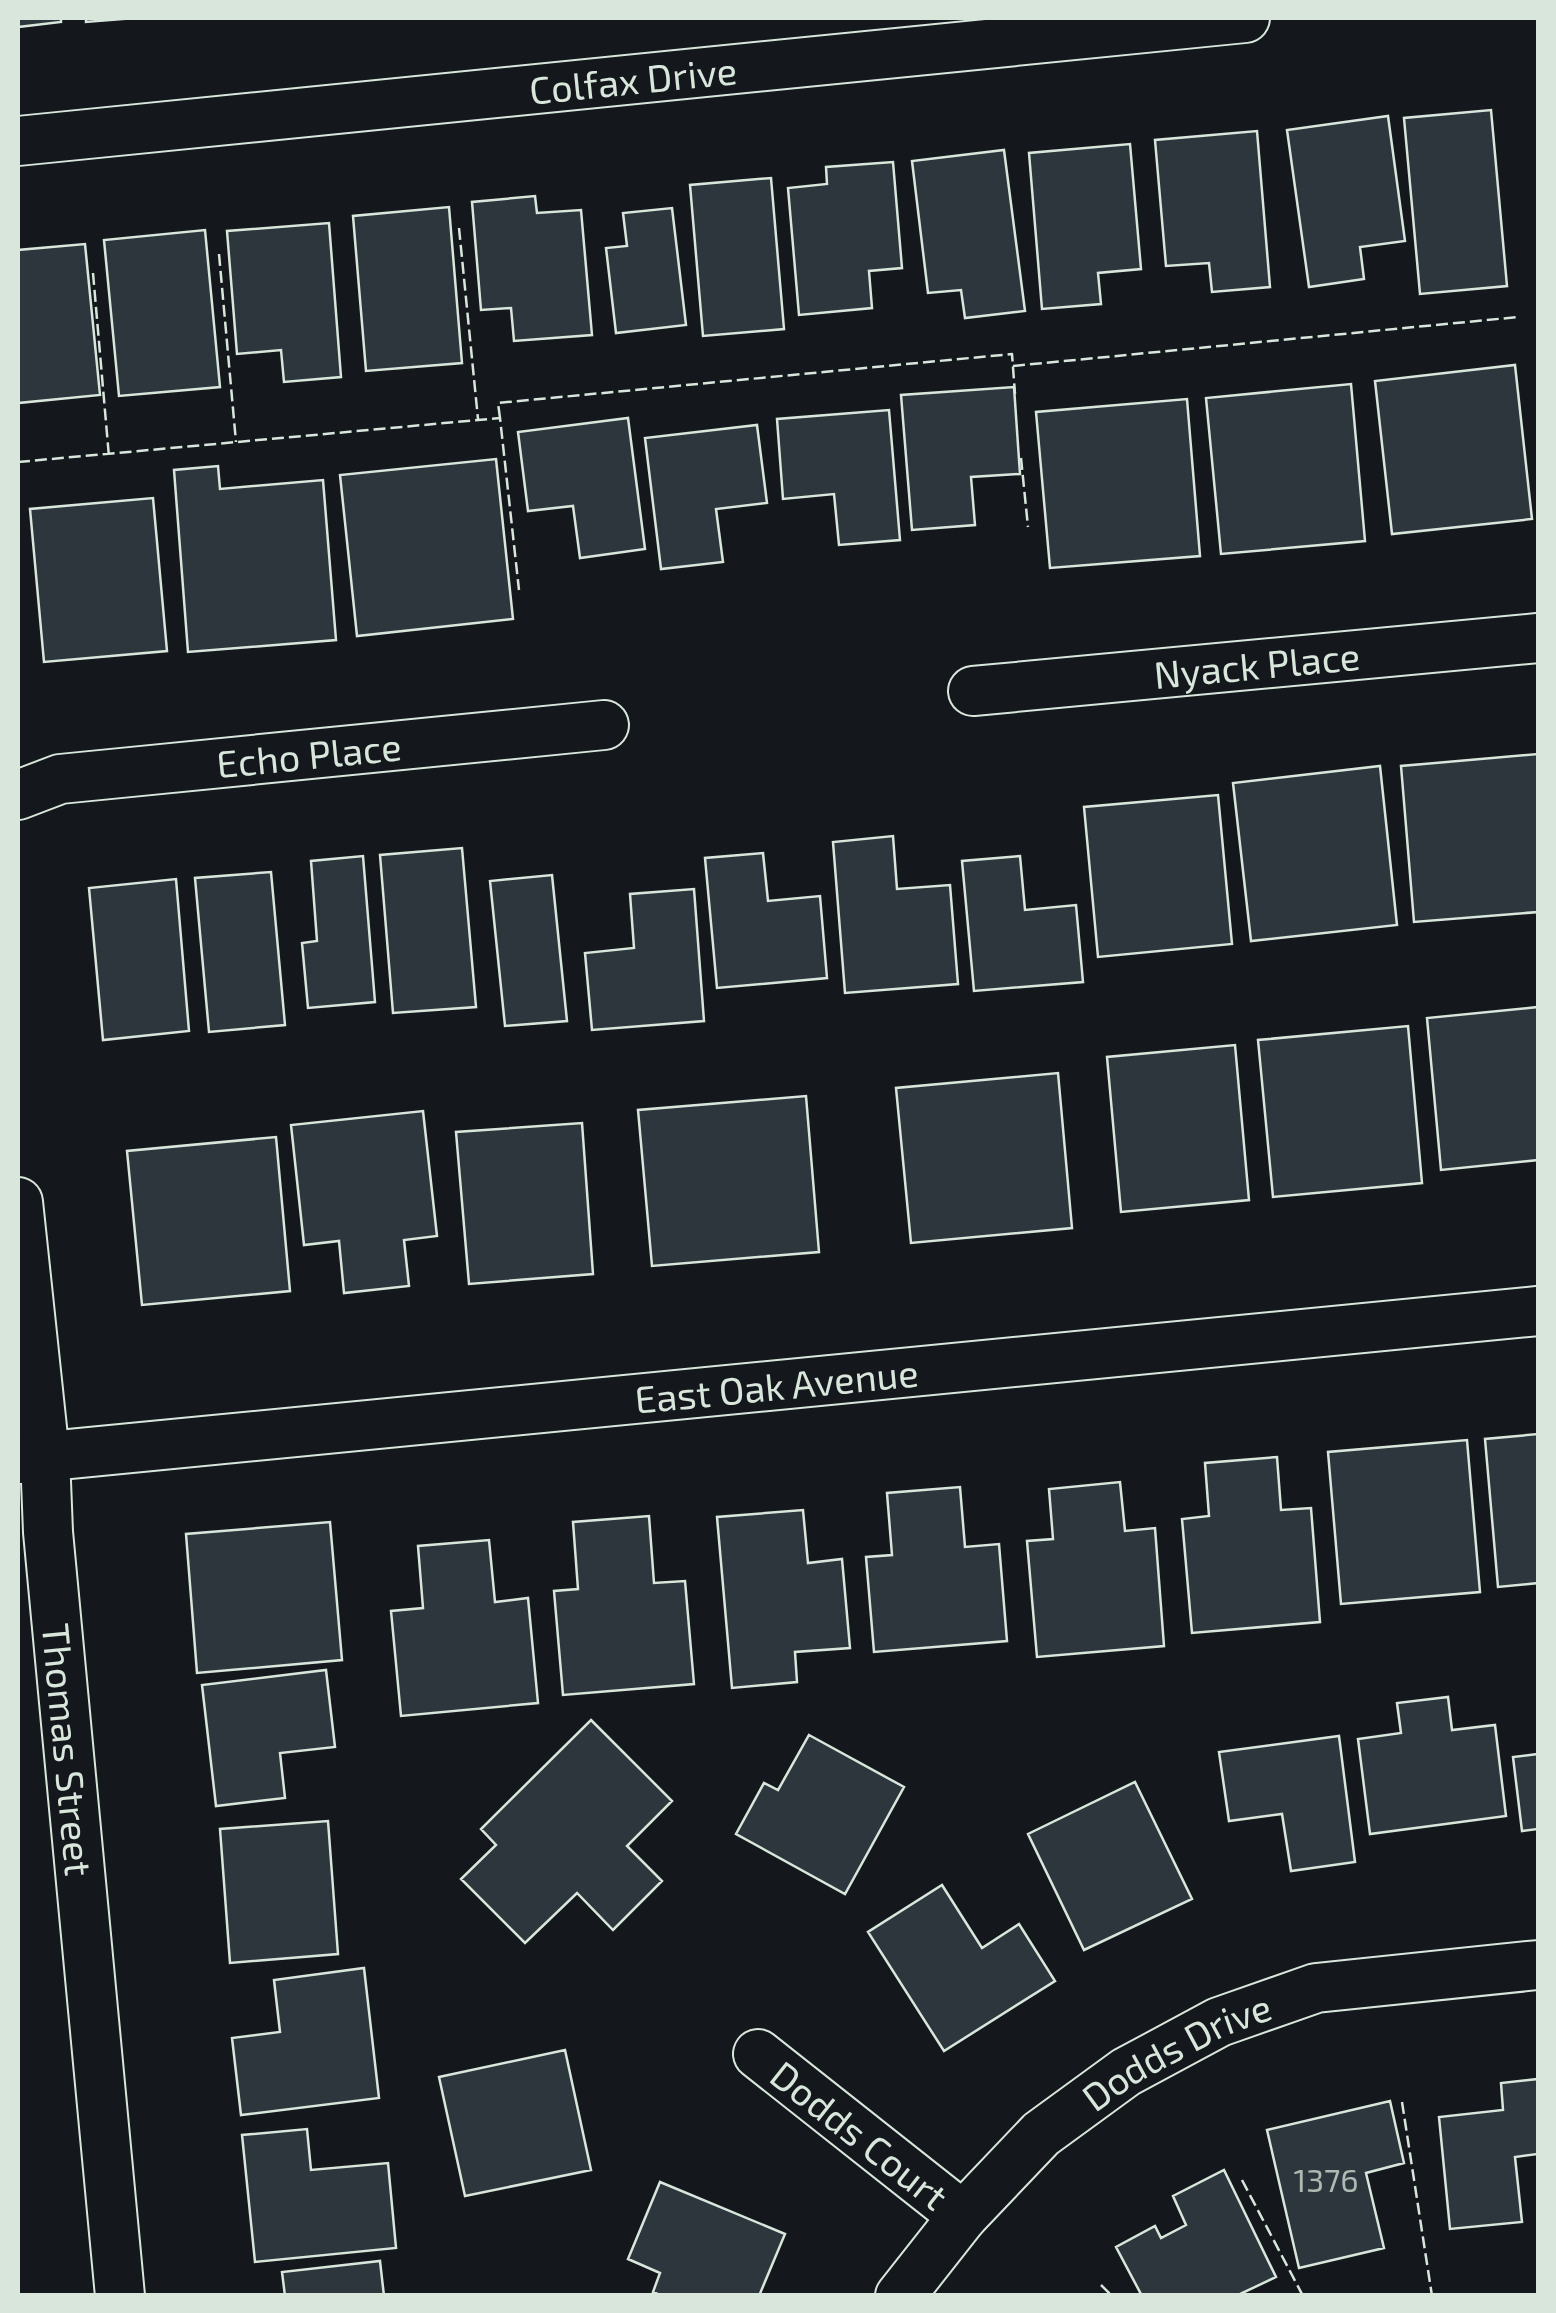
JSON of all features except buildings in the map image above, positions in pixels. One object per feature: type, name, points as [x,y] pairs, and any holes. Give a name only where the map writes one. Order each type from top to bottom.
[{"type":"street","name":"Colfax Drive","points":[[18,141],[1246,18]]},
{"type":"street","name":"Nyack Place","points":[[974,691],[1538,638]]},
{"type":"street","name":"Echo Place","points":[[18,794],[60,779],[604,725]]},
{"type":"street","name":"Thomas Street","points":[[18,1202],[31,1458],[48,1532],[120,2296]]},
{"type":"street","name":"East Oak Avenue","points":[[31,1458],[1538,1310]]},
{"type":"street","name":"Dodds Drive","points":[[900,2296],[962,2216],[1041,2134],[1126,2072],[1220,2022],[1316,1988],[1538,1966]]},
{"type":"street","name":"Dodds Court","points":[[758,2054],[962,2216]]},
{"type":"fence","points":[[459,228],[478,419]]},
{"type":"fence","points":[[219,254],[236,442]]},
{"type":"fence","points":[[93,273],[109,457]]},
{"type":"fence","points":[[1013,366],[1518,317]]},
{"type":"fence","points":[[500,418],[498,403],[1012,354],[1015,394]]},
{"type":"fence","points":[[18,462],[500,418],[519,590]]},
{"type":"fence","points":[[1021,458],[1028,527]]},
{"type":"fence","points":[[1402,2102],[1432,2296]]},
{"type":"fence","points":[[1242,2180],[1303,2296]]},
{"type":"fence","points":[[1101,2285],[1112,2296]]}]
